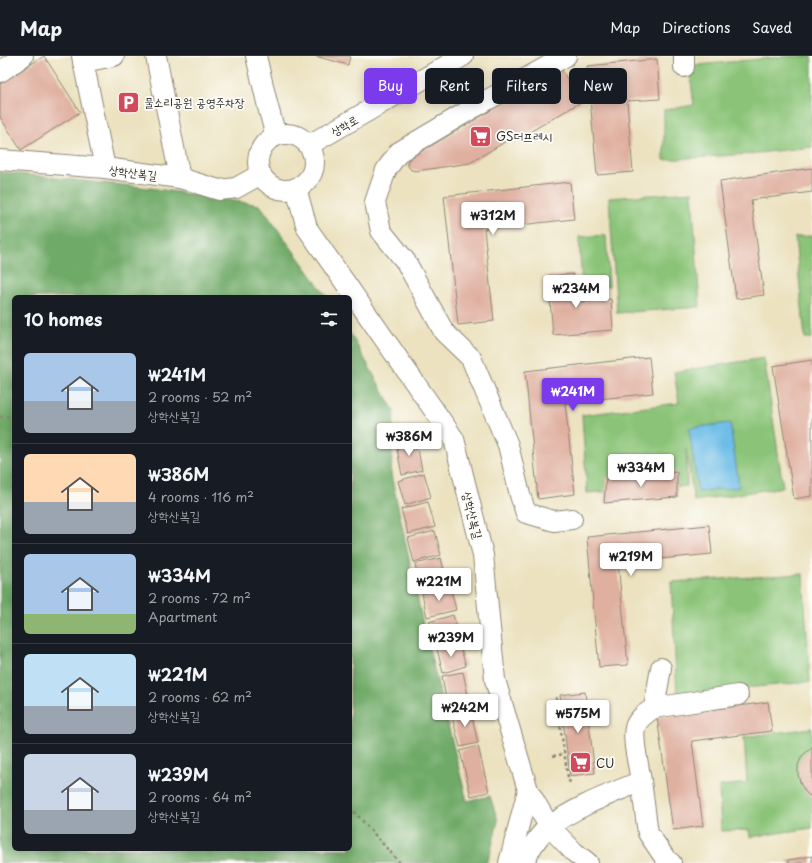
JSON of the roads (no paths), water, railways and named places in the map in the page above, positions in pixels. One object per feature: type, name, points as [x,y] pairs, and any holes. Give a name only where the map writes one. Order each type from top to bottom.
[{"type":"street","points":[[0,72],[23,56]]},
{"type":"street","points":[[105,168],[82,59],[114,56]]},
{"type":"street","points":[[156,56],[180,178]]},
{"type":"street","points":[[256,56],[276,136]]},
{"type":"street","name":"상학로","points":[[309,145],[463,56]]},
{"type":"street","points":[[566,56],[473,108],[399,152],[386,170],[374,202],[381,231],[406,262],[444,332],[471,358],[508,445],[526,513],[554,521],[572,518]]},
{"type":"street","points":[[285,134],[294,135],[309,145],[314,161],[313,170],[304,184],[288,190],[280,190],[266,181],[261,174],[258,165],[259,156],[265,144],[276,136],[285,134]]},
{"type":"street","name":"상학산복길","points":[[0,160],[105,168],[180,178],[219,190],[236,188],[261,174]]},
{"type":"street","name":"상학산복길","points":[[296,188],[307,228],[454,439],[483,555],[495,680],[528,790],[549,826],[574,852],[588,863]]},
{"type":"street","points":[[654,708],[661,668]]},
{"type":"street","points":[[671,863],[667,861],[648,833],[634,738],[635,727],[644,714],[654,708],[738,695]]},
{"type":"street","points":[[524,863],[531,848],[549,826],[588,804],[641,781]]},
{"type":"street","points":[[509,863],[528,790]]},
{"type":"water","points":[[730,423],[739,487],[698,492],[689,428]]},
{"type":"place","name":"물소리공원 공영주차장","points":[[128,102]]},
{"type":"place","name":"GS더프레시","points":[[481,136]]},
{"type":"place","name":"CU","points":[[580,763]]}]
